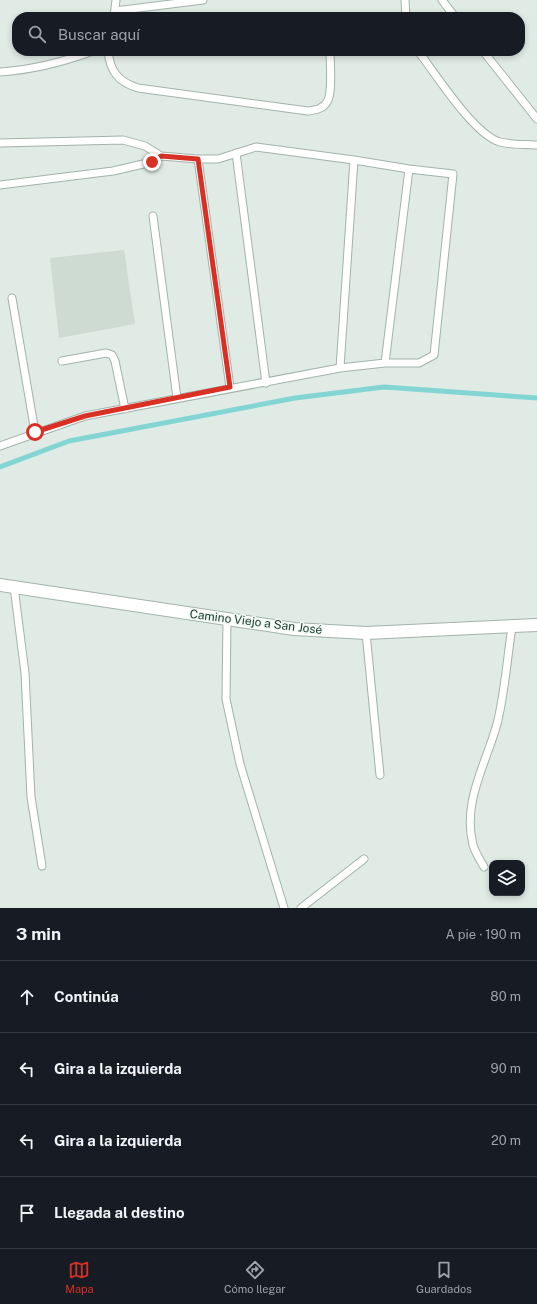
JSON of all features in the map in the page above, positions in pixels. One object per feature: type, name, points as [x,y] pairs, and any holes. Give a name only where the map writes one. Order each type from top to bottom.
[{"type":"street","name":"Camino Viejo a San José","points":[[0,585],[294,629],[366,633],[537,625]]},
{"type":"lane","points":[[114,12],[116,0]]},
{"type":"lane","points":[[127,12],[203,0]]},
{"type":"lane","points":[[406,0],[406,12]]},
{"type":"lane","points":[[442,0],[451,12]]},
{"type":"lane","points":[[0,72],[31,68],[60,62],[78,56]]},
{"type":"lane","points":[[109,56],[112,71],[121,81],[138,88],[308,111],[317,110],[328,101],[330,56]]},
{"type":"lane","points":[[422,56],[451,96],[486,135],[501,143],[537,145]]},
{"type":"lane","points":[[487,56],[537,119]]},
{"type":"lane","points":[[0,143],[123,140],[145,146],[161,156],[198,159],[218,159],[256,147],[453,174],[434,355],[419,363],[385,363],[340,368],[266,382],[230,387],[85,416],[35,432],[0,446]]},
{"type":"lane","points":[[236,153],[266,382]]},
{"type":"lane","points":[[0,185],[113,171],[152,162],[161,156]]},
{"type":"lane","points":[[198,159],[230,387]]},
{"type":"lane","points":[[340,368],[354,160]]},
{"type":"lane","points":[[385,363],[409,169]]},
{"type":"lane","points":[[153,216],[177,398]]},
{"type":"lane","points":[[12,298],[35,432]]},
{"type":"lane","points":[[62,361],[106,353],[112,356],[115,361],[125,409]]},
{"type":"lane","points":[[14,587],[25,672],[31,797],[42,866]]},
{"type":"lane","points":[[227,619],[226,699],[240,764],[284,908]]},
{"type":"lane","points":[[484,867],[473,847],[470,832],[470,813],[474,790],[497,724],[512,627]]},
{"type":"lane","points":[[366,633],[380,775]]},
{"type":"lane","points":[[301,908],[364,859]]},
{"type":"shaded area","points":[[124,250],[135,324],[59,338],[50,258]]},
{"type":"waterway","points":[[0,467],[69,441],[295,398],[384,387],[537,398]]},
{"type":"route","points":[[35,432],[85,416],[230,387],[198,159],[161,156],[152,162]]}]
